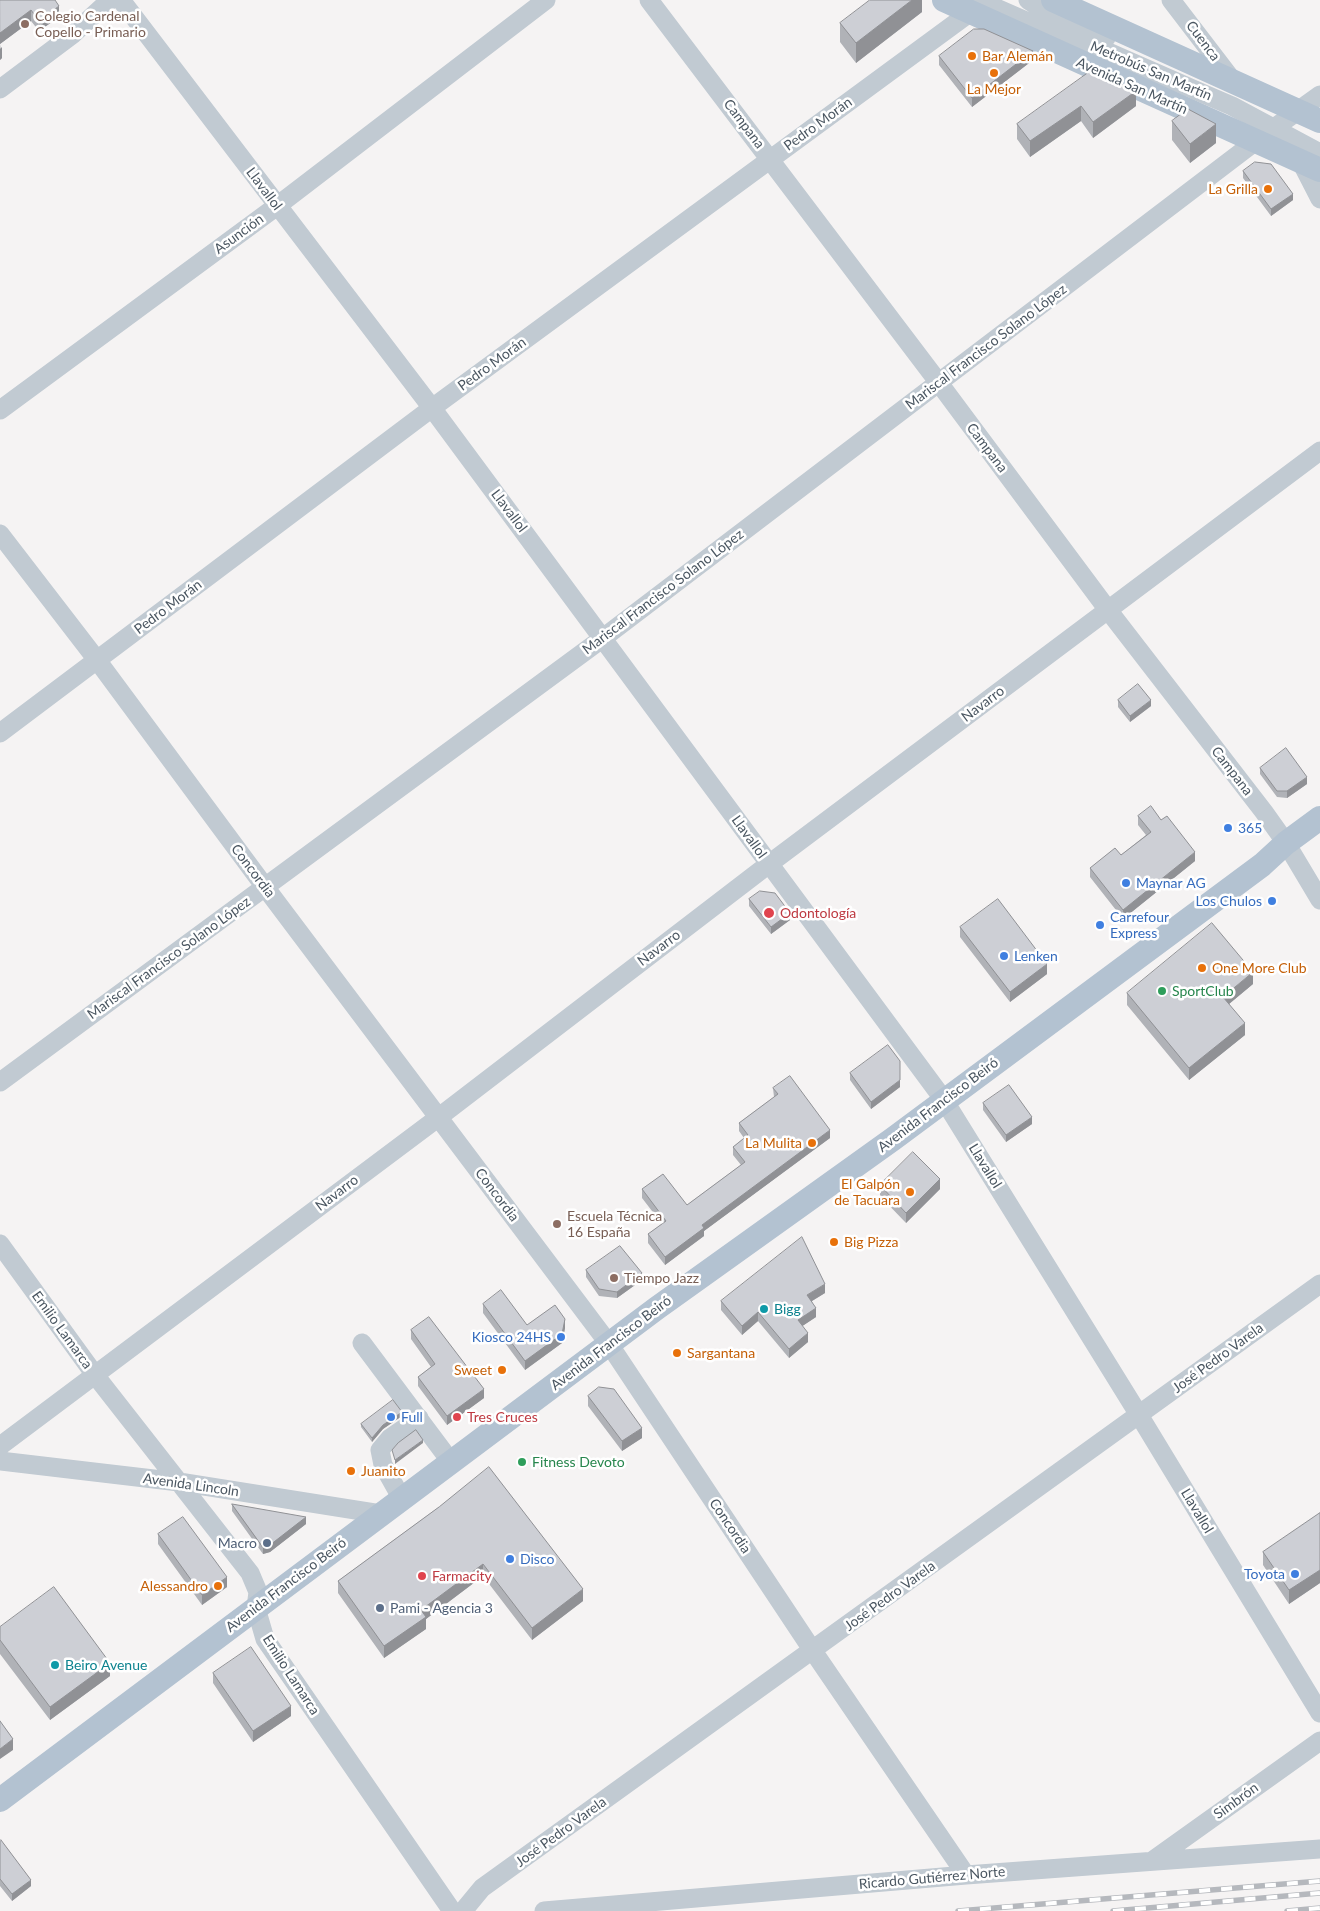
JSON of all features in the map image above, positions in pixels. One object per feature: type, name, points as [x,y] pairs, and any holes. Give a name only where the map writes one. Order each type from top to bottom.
[{"type":"main road","name":"Avenida San Martín","points":[[944,0],[980,4],[1277,126],[1320,121]]},
{"type":"main road","name":"Avenida San Martín","points":[[1053,0],[1234,82],[1314,162]]},
{"type":"main road","name":"Avenida Francisco Beiró","points":[[0,1800],[657,1308],[893,1140],[944,1100],[1262,865],[1286,843],[1320,818]]},
{"type":"street","points":[[0,89],[72,34],[110,0]]},
{"type":"street","name":"Llavallol","points":[[122,0],[432,408],[944,1100],[1139,1415],[1320,1713]]},
{"type":"street","name":"Asunción","points":[[0,410],[277,206],[546,0]]},
{"type":"street","name":"Campana","points":[[649,0],[1108,610],[1286,843],[1320,900]]},
{"type":"street","name":"Metrobús San Martín","points":[[1028,0],[1042,9],[1250,103],[1277,126],[1320,145]]},
{"type":"street","name":"Cuenca","points":[[1171,0],[1234,82]]},
{"type":"street","name":"Pedro Morán","points":[[0,733],[432,408],[980,4]]},
{"type":"street","name":"Mariscal Francisco Solano López","points":[[0,1082],[603,638],[1320,95]]},
{"type":"street","points":[[1314,162],[1320,198]]},
{"type":"street","name":"Navarro","points":[[0,1446],[439,1117],[769,864],[1320,451]]},
{"type":"street","name":"Concordia","points":[[0,534],[97,660],[265,887],[609,1344],[813,1651],[966,1875]]},
{"type":"street","name":"Emilio Lamarca","points":[[0,1244],[95,1375],[250,1573],[258,1592],[256,1608],[265,1640],[452,1911]]},
{"type":"street","name":"José Pedro Varela","points":[[463,1911],[482,1888],[1320,1284]]},
{"type":"street","points":[[362,1343],[452,1462]]},
{"type":"street","points":[[402,1499],[383,1465],[380,1450],[390,1438],[419,1418]]},
{"type":"street","name":"Avenida Lincoln","points":[[0,1461],[179,1482],[381,1514]]},
{"type":"street","name":"Simbrón","points":[[1152,1860],[1320,1741]]},
{"type":"street","name":"Ricardo Gutiérrez Norte","points":[[544,1911],[966,1875],[1320,1848]]},
{"type":"building","name":"Colegio Cardenal Copello - Primario","points":[[0,0],[55,0],[59,6],[39,21],[31,10],[0,33]]},
{"type":"building","points":[[870,0],[912,0],[856,43],[840,23]]},
{"type":"building","points":[[974,29],[984,29],[1033,51],[972,98],[939,56]]},
{"type":"building","points":[[1095,68],[1100,75],[1102,73],[1106,78],[1110,75],[1115,81],[1136,91],[1093,122],[1081,106],[1030,141],[1017,124]]},
{"type":"building","points":[[1188,109],[1216,124],[1190,144],[1172,121]]},
{"type":"building","name":"La Grilla","points":[[1255,162],[1271,164],[1293,194],[1271,209],[1243,171]]},
{"type":"building","points":[[1138,684],[1151,700],[1130,716],[1118,700]]},
{"type":"building","points":[[1286,748],[1307,777],[1287,791],[1277,791],[1260,768]]},
{"type":"building","points":[[1151,806],[1161,820],[1167,816],[1195,852],[1123,910],[1090,868],[1115,848],[1121,855],[1151,832],[1138,816]]},
{"type":"building","name":"Odontología","points":[[760,891],[775,893],[790,913],[771,927],[749,899]]},
{"type":"building","name":"Lenken","points":[[998,899],[1047,964],[1010,992],[960,927]]},
{"type":"building","points":[[1212,923],[1253,972],[1223,997],[1245,1023],[1189,1068],[1127,993]]},
{"type":"building","points":[[888,1045],[900,1061],[900,1080],[871,1102],[850,1073]]},
{"type":"building","points":[[790,1076],[830,1130],[702,1225],[704,1228],[665,1257],[648,1234],[666,1221],[642,1189],[663,1174],[687,1205],[745,1162],[733,1147],[748,1135],[739,1123],[778,1094],[773,1088]]},
{"type":"building","points":[[1009,1085],[1032,1117],[1006,1135],[983,1103]]},
{"type":"building","name":"El Galpón de Tacuara","points":[[913,1152],[940,1179],[906,1213],[880,1185]]},
{"type":"building","points":[[802,1237],[825,1284],[807,1295],[816,1308],[798,1320],[808,1333],[789,1349],[758,1312],[742,1326],[721,1301]]},
{"type":"building","name":"Tiempo Jazz","points":[[620,1246],[642,1273],[617,1292],[599,1289],[586,1270]]},
{"type":"building","points":[[501,1290],[527,1325],[555,1305],[565,1319],[562,1334],[525,1361],[483,1304]]},
{"type":"building","points":[[429,1317],[484,1389],[447,1416],[418,1377],[435,1364],[411,1330]]},
{"type":"building","points":[[599,1387],[614,1389],[642,1428],[622,1441],[588,1396]]},
{"type":"building","points":[[393,1400],[402,1412],[383,1425],[372,1438],[361,1424]]},
{"type":"building","points":[[416,1430],[423,1440],[395,1460],[392,1450],[398,1443]]},
{"type":"building","points":[[489,1467],[583,1589],[532,1628],[483,1564],[421,1610],[426,1617],[384,1646],[338,1581],[439,1507]]},
{"type":"building","points":[[232,1504],[306,1517],[270,1545],[263,1547]]},
{"type":"building","name":"Toyota","points":[[1320,1513],[1320,1570],[1289,1590],[1263,1552]]},
{"type":"building","points":[[183,1517],[227,1577],[202,1595],[158,1534]]},
{"type":"building","name":"Beiro Avenue","points":[[54,1587],[110,1663],[50,1707],[0,1640],[0,1627]]},
{"type":"building","points":[[251,1647],[291,1706],[253,1731],[213,1673]]},
{"type":"building","points":[[0,1721],[13,1739],[0,1749]]},
{"type":"building","points":[[1,1840],[31,1880],[12,1894],[0,1879]]},
{"type":"railway","points":[[958,1911],[1320,1881]]},
{"type":"railway","points":[[1113,1911],[1320,1893]]},
{"type":"railway","points":[[1287,1911],[1320,1908]]},
{"type":"place","name":"Colegio Cardenal Copello - Primario","points":[[25,24]]},
{"type":"place","name":"Bar Alemán","points":[[972,56]]},
{"type":"place","name":"La Mejor","points":[[994,73]]},
{"type":"place","name":"La Grilla","points":[[1268,189]]},
{"type":"place","name":"365","points":[[1228,828]]},
{"type":"place","name":"Maynar AG","points":[[1126,883]]},
{"type":"place","name":"Los Chulos","points":[[1272,901]]},
{"type":"place","name":"Odontología","points":[[769,913]]},
{"type":"place","name":"Carrefour Express","points":[[1100,925]]},
{"type":"place","name":"Lenken","points":[[1004,956]]},
{"type":"place","name":"One More Club","points":[[1202,968]]},
{"type":"place","name":"SportClub","points":[[1162,991]]},
{"type":"place","name":"La Mulita","points":[[812,1143]]},
{"type":"place","name":"El Galpón de Tacuara","points":[[910,1192]]},
{"type":"place","name":"Escuela Técnica 16 España","points":[[557,1224]]},
{"type":"place","name":"Big Pizza","points":[[834,1242]]},
{"type":"place","name":"Tiempo Jazz","points":[[614,1278]]},
{"type":"place","name":"Bigg","points":[[764,1309]]},
{"type":"place","name":"Kiosco 24HS","points":[[561,1337]]},
{"type":"place","name":"Sargantana","points":[[677,1353]]},
{"type":"place","name":"Sweet","points":[[502,1370]]},
{"type":"place","name":"Full","points":[[391,1417]]},
{"type":"place","name":"Tres Cruces","points":[[457,1417]]},
{"type":"place","name":"Fitness Devoto","points":[[522,1462]]},
{"type":"place","name":"Juanito","points":[[351,1471]]},
{"type":"place","name":"Macro","points":[[267,1543]]},
{"type":"place","name":"Disco","points":[[510,1559]]},
{"type":"place","name":"Toyota","points":[[1295,1574]]},
{"type":"place","name":"Farmacity","points":[[422,1576]]},
{"type":"place","name":"Alessandro","points":[[218,1586]]},
{"type":"place","name":"Pami - Agencia 3","points":[[380,1608]]},
{"type":"place","name":"Beiro Avenue","points":[[55,1665]]}]
